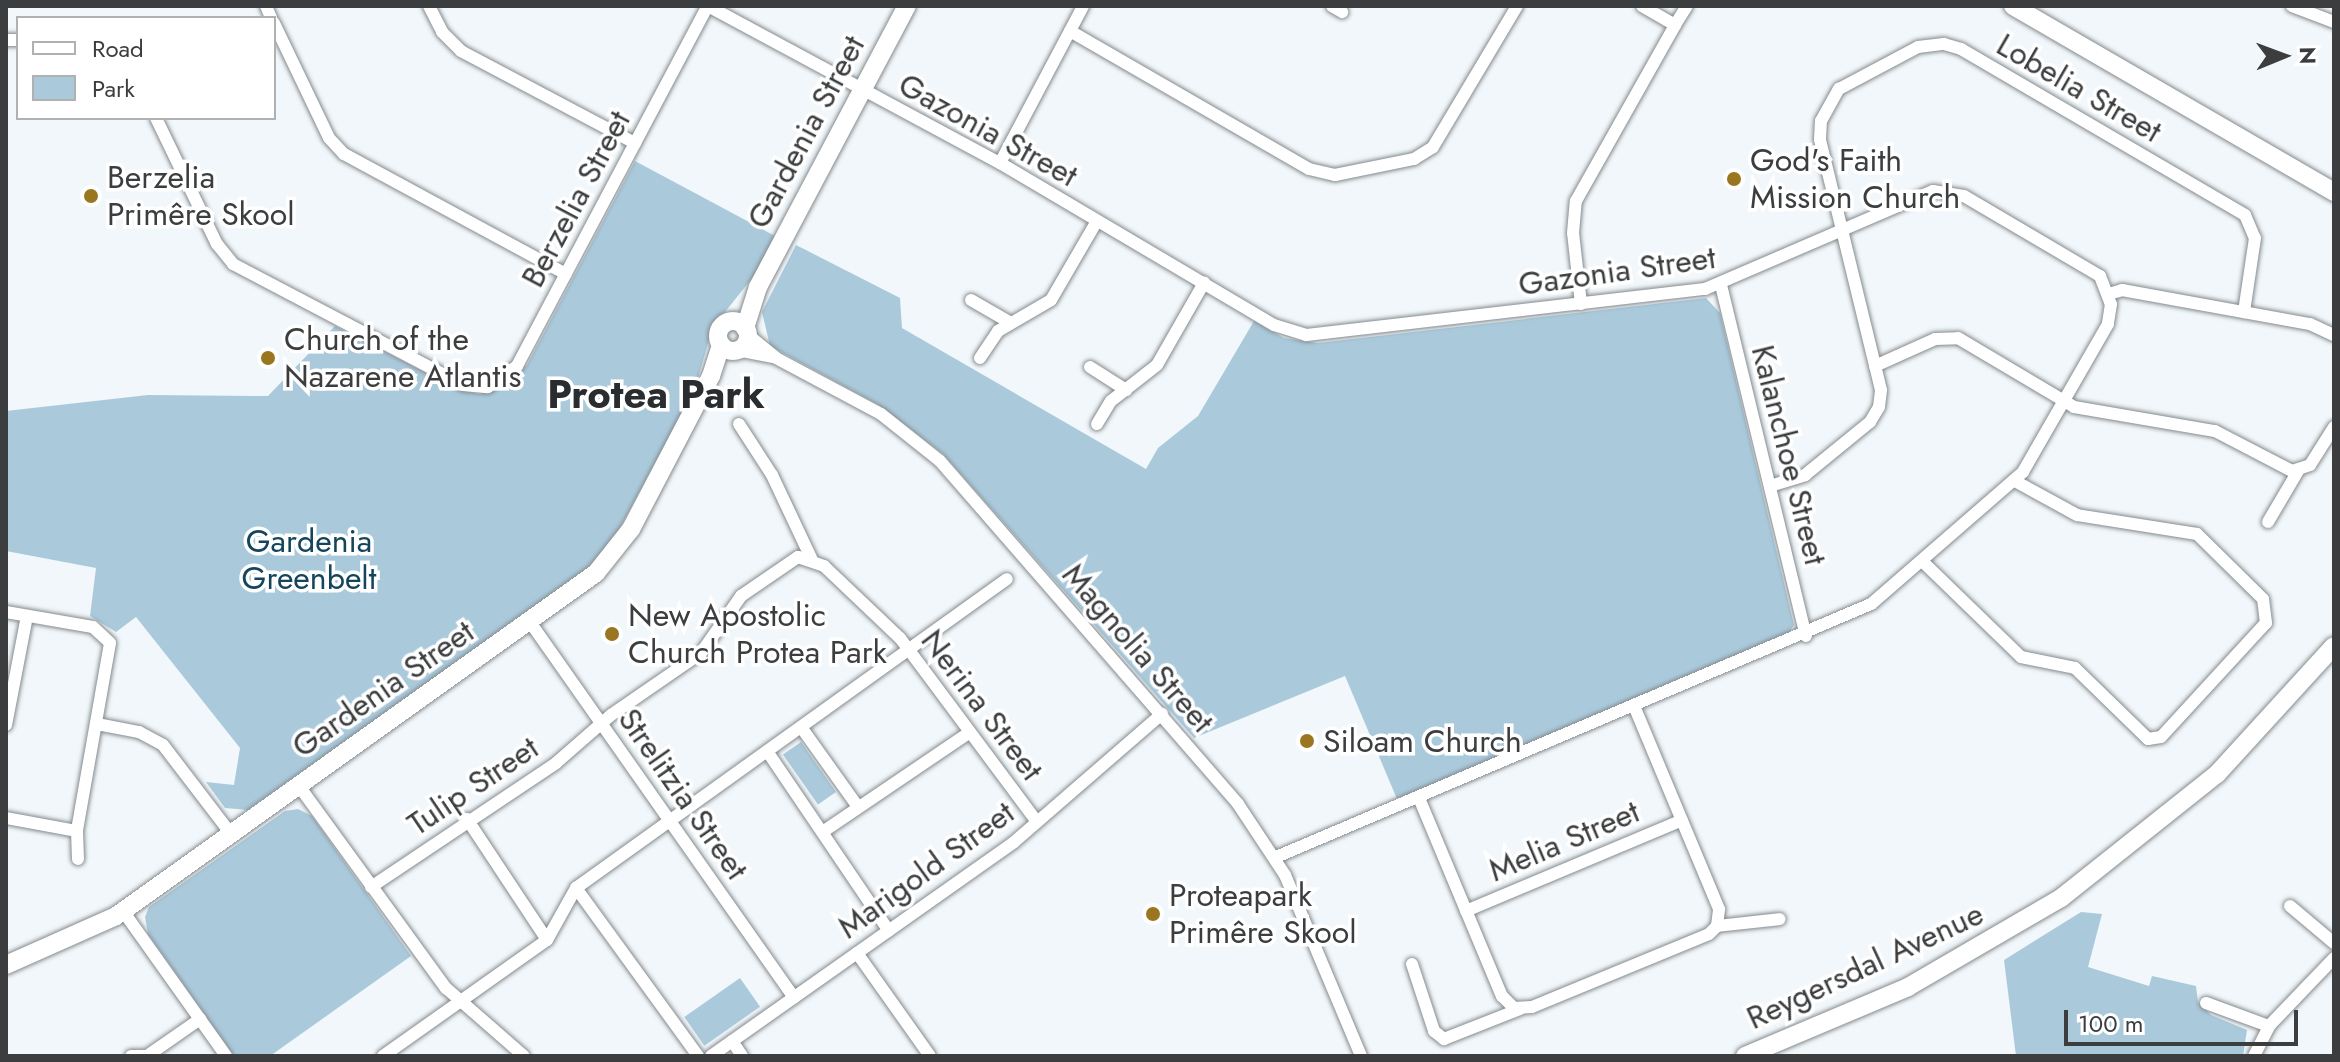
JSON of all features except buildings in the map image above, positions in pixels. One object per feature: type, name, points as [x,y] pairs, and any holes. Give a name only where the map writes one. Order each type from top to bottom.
[{"type":"street","points":[[429,6],[442,32],[461,51],[635,143]]},
{"type":"street","name":"Berzelia Street","points":[[157,120],[226,258],[463,385],[488,387],[509,376],[708,6]]},
{"type":"street","name":"Gazonia Street","points":[[708,6],[861,91],[1000,163],[1274,325],[1319,336],[1721,285],[1922,192],[1954,193],[2093,269],[2109,294]]},
{"type":"street","name":"Gardenia Street","points":[[6,965],[84,934],[123,911],[596,573],[620,545],[711,376],[735,338],[758,287],[907,6]]},
{"type":"street","points":[[1000,163],[1083,6]]},
{"type":"street","points":[[1070,31],[1309,169],[1335,175],[1414,159],[1433,147],[1517,6]]},
{"type":"street","points":[[1642,6],[1675,25]]},
{"type":"street","points":[[1581,304],[1573,233],[1576,201],[1687,6]]},
{"type":"street","points":[[2013,6],[2334,192]]},
{"type":"street","points":[[2292,6],[2334,22]]},
{"type":"street","points":[[276,27],[338,150],[566,274]]},
{"type":"street","name":"Lobelia Street","points":[[1770,486],[1805,475],[1870,422],[1881,399],[1820,139],[1826,106],[1848,82],[1918,47],[1944,44],[2245,215],[2255,238],[2244,312]]},
{"type":"street","points":[[980,358],[992,336],[1051,300],[1097,221]]},
{"type":"street","points":[[1097,424],[1111,401],[1157,365],[1204,283]]},
{"type":"street","name":"Kalanchoe Street","points":[[1721,285],[1806,636]]},
{"type":"street","points":[[1276,857],[1859,612],[2015,481],[2108,324],[2109,294],[2122,290],[2310,324],[2334,335]]},
{"type":"street","points":[[971,300],[1011,323]]},
{"type":"street","name":"Magnolia Street","points":[[735,338],[881,414],[921,444],[1162,714],[1238,804],[1276,857],[1361,1056]]},
{"type":"street","name":"Magnolia Street","points":[[735,338],[776,358]]},
{"type":"street","points":[[1875,366],[1935,339],[1958,338],[2074,407],[2221,433],[2298,471]]},
{"type":"street","points":[[1090,367],[1126,390]]},
{"type":"street","name":"Nerina Street","points":[[739,424],[772,475],[811,558],[910,650],[1037,822]]},
{"type":"street","points":[[2268,522],[2298,471],[2315,460],[2334,427]]},
{"type":"street","points":[[1922,561],[2021,657],[2070,665],[2144,737],[2161,737],[2263,627],[2266,603],[2197,534],[2077,515],[2015,481]]},
{"type":"street","points":[[602,724],[701,653],[741,596],[790,560],[811,558]]},
{"type":"street","points":[[383,1056],[547,940],[576,888],[1007,579]]},
{"type":"street","points":[[6,612],[93,627],[107,637],[111,655],[77,831],[78,859]]},
{"type":"street","points":[[6,725],[27,616]]},
{"type":"street","name":"Strelitzia Street","points":[[530,622],[794,997]]},
{"type":"street","name":"Reygersdal Avenue","points":[[1745,1056],[1908,987],[2070,892],[2217,774],[2334,646]]},
{"type":"street","points":[[1412,964],[1434,1031],[1444,1039],[1709,934],[1717,926],[1719,909],[1635,708]]},
{"type":"street","name":"Marigold Street","points":[[711,1056],[1037,822],[1162,714]]},
{"type":"street","points":[[97,724],[139,732],[163,745],[231,834]]},
{"type":"street","name":"Tulip Street","points":[[371,887],[467,819],[556,763],[602,724]]},
{"type":"street","points":[[801,727],[858,807]]},
{"type":"street","points":[[824,831],[970,732]]},
{"type":"street","points":[[767,751],[824,831],[825,842],[889,931]]},
{"type":"street","points":[[299,786],[459,1002],[524,1056]]},
{"type":"street","points":[[1419,798],[1502,996],[1520,1009]]},
{"type":"street","points":[[6,818],[77,831]]},
{"type":"street","points":[[467,819],[547,940]]},
{"type":"street","name":"Melia Street","points":[[1466,911],[1682,820]]},
{"type":"street","points":[[576,888],[698,1056]]},
{"type":"street","points":[[2290,906],[2334,943]]},
{"type":"street","points":[[123,911],[226,1056]]},
{"type":"street","points":[[1717,926],[1780,919]]},
{"type":"street","points":[[857,953],[930,1056]]},
{"type":"street","points":[[2254,1056],[2269,1026],[2334,958]]},
{"type":"street","points":[[2206,1003],[2269,1026]]},
{"type":"street","points":[[131,1056],[147,1056],[200,1019]]},
{"type":"street","points":[[732,1041],[742,1056]]},
{"type":"green space","name":"Gardenia Greenbelt","points":[[635,161],[775,236],[753,277],[713,327],[694,391],[614,539],[589,567],[248,810],[225,808],[206,782],[234,785],[240,748],[136,617],[116,632],[90,616],[96,568],[6,551],[6,411],[148,395],[268,396],[335,326],[457,389],[478,394],[500,390],[527,365]]},
{"type":"green space","points":[[796,245],[900,298],[902,328],[1146,469],[1158,448],[1198,416],[1254,321],[1284,338],[1318,343],[1706,298],[1720,313],[1794,625],[1785,638],[1397,799],[1345,676],[1194,738],[943,454],[879,405],[770,346],[762,312]]},
{"type":"green space","points":[[801,742],[836,792],[818,805],[783,755]]},
{"type":"green space","points":[[298,809],[312,816],[411,956],[270,1056],[234,1056],[148,934],[145,917],[149,907],[285,811]]},
{"type":"green space","points":[[2081,912],[2102,914],[2088,967],[2149,986],[2152,976],[2196,986],[2198,1002],[2211,1015],[2247,1030],[2243,1056],[2016,1056],[2004,960]]},
{"type":"green space","points":[[740,978],[760,1007],[704,1046],[684,1017]]},
{"type":"place","name":"God's Faith Mission Church","points":[[1734,179]]},
{"type":"place","name":"Berzelia Primêre Skool","points":[[91,196]]},
{"type":"place","name":"Church of the Nazarene Atlantis","points":[[268,358]]},
{"type":"place","name":"New Apostolic Church Protea Park","points":[[612,634]]},
{"type":"place","name":"Siloam Church","points":[[1307,741]]},
{"type":"place","name":"Proteapark Primêre Skool","points":[[1153,914]]},
{"type":"district","name":"Protea Park","points":[[656,394]]}]
